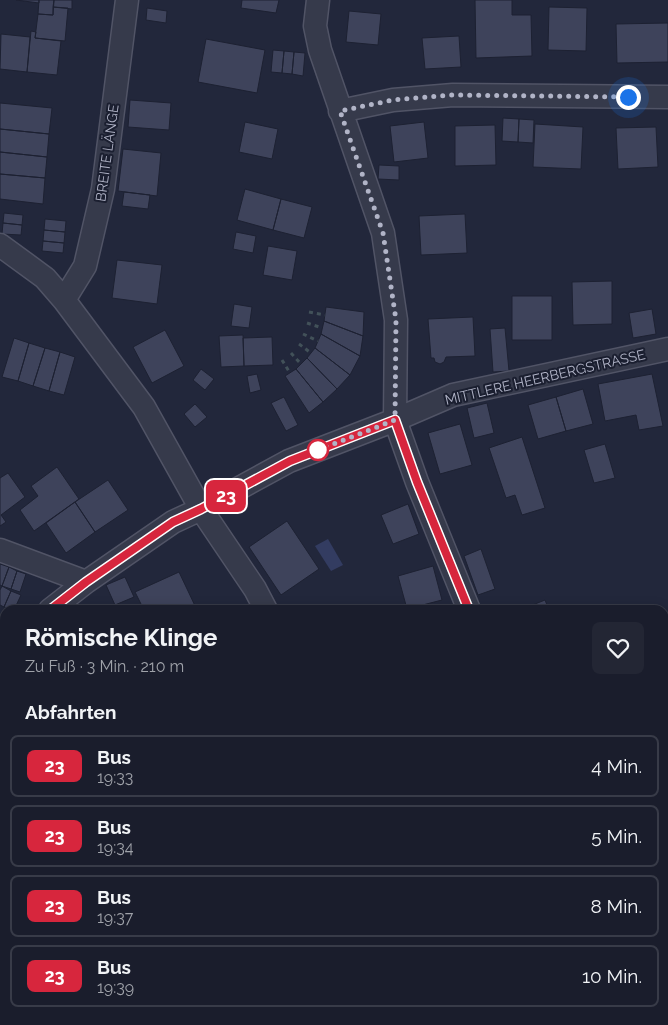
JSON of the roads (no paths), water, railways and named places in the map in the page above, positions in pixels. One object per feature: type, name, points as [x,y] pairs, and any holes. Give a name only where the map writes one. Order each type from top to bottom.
[{"type":"street","name":"BREITE LÄNGE","points":[[64,300],[85,266],[103,189],[127,0]]},
{"type":"street","points":[[318,0],[315,26],[320,50],[383,233],[396,320],[395,420],[417,482],[467,605]]},
{"type":"street","points":[[340,111],[393,100],[452,95],[668,97]]},
{"type":"street","points":[[0,245],[45,278],[64,300],[144,407],[201,509],[255,589],[263,605]]},
{"type":"street","name":"MITTLERE HEERBERGSTRASSE","points":[[56,605],[86,582],[173,522],[290,461],[453,395],[668,349]]},
{"type":"street","points":[[0,550],[86,582]]},
{"type":"water","points":[[328,539],[343,565],[331,571],[315,546]]}]
